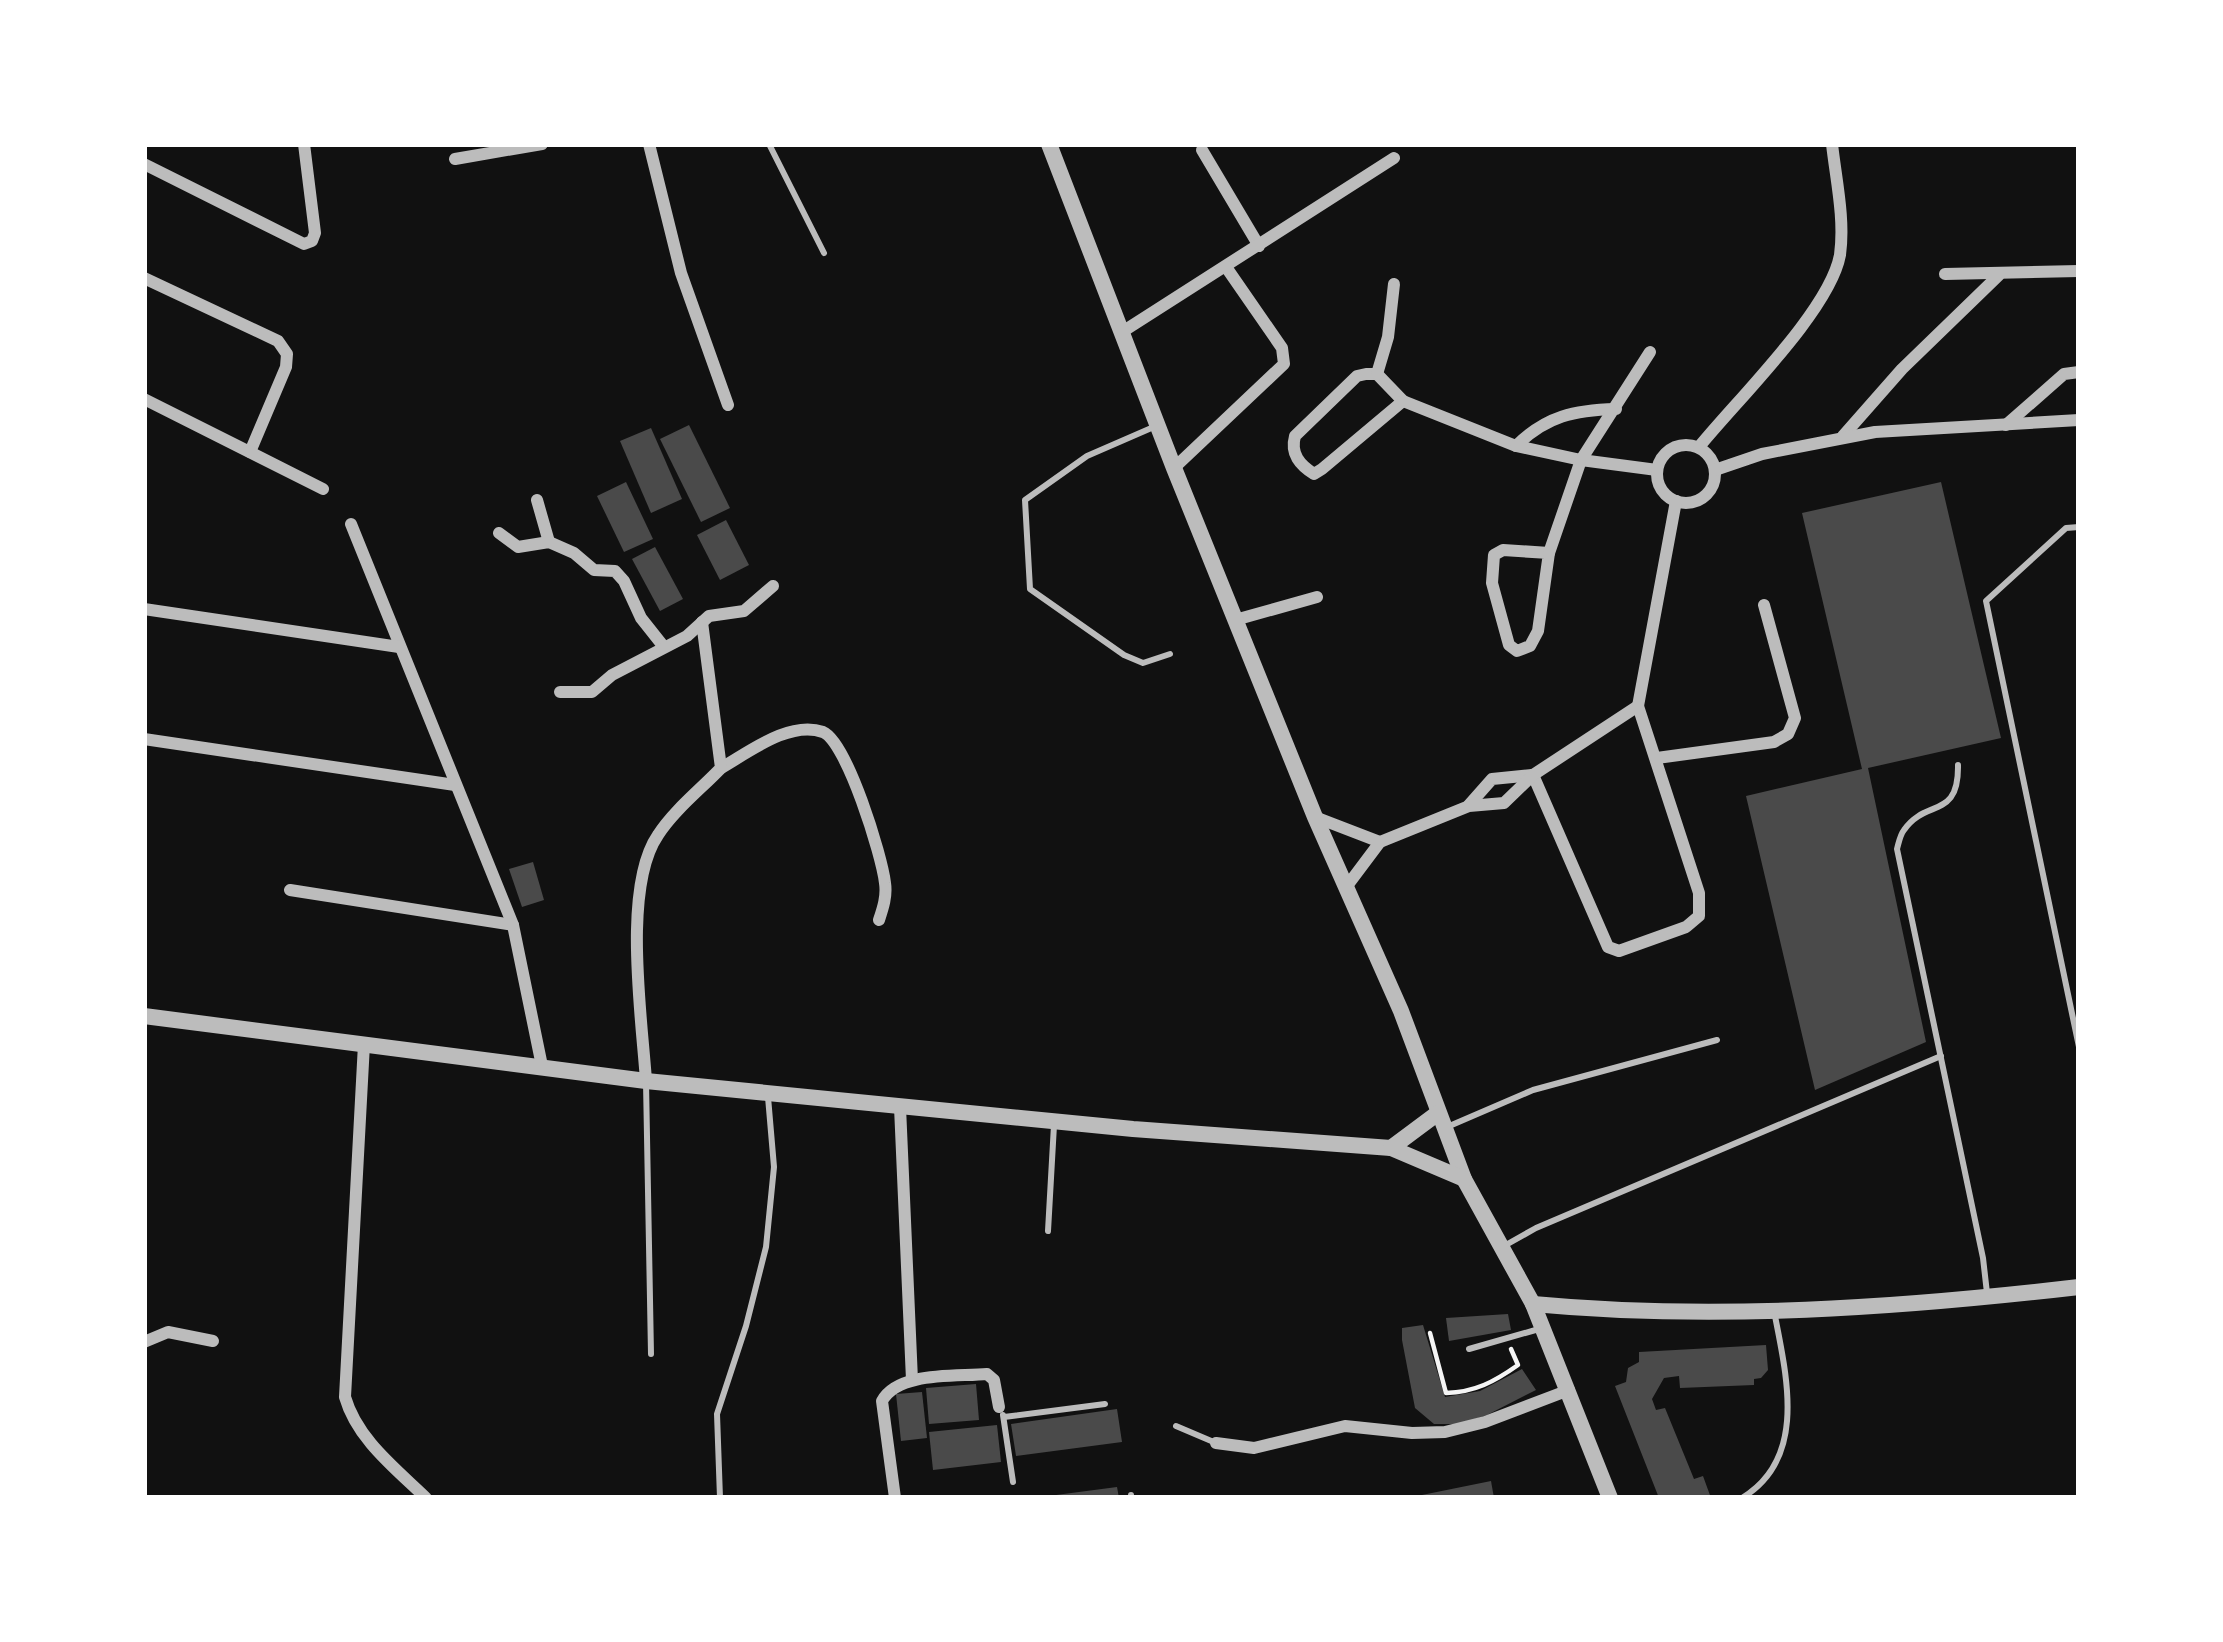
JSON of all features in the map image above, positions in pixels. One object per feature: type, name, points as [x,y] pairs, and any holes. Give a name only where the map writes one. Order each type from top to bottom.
[{"type":"street","points":[[144,164],[304,244],[312,242],[315,233],[304,144]]},
{"type":"street","points":[[455,159],[542,144]]},
{"type":"street","points":[[649,144],[681,273],[728,404]]},
{"type":"street","points":[[1049,144],[1174,468],[1315,817],[1401,1010],[1464,1179],[1533,1304],[1610,1498]]},
{"type":"street","points":[[1699,448],[1814,311],[1832,282],[1841,241],[1832,144]]},
{"type":"street","points":[[1202,150],[1258,246]]},
{"type":"street","points":[[1122,332],[1394,158]]},
{"type":"street","points":[[1174,468],[1284,364],[1282,348],[1226,267]]},
{"type":"street","points":[[1945,274],[2079,271]]},
{"type":"street","points":[[1843,436],[1902,369],[1999,275]]},
{"type":"street","points":[[144,278],[278,341],[287,354],[286,367],[250,452]]},
{"type":"street","points":[[1377,374],[1388,337],[1394,284]]},
{"type":"street","points":[[1549,553],[1503,550],[1494,555],[1492,584],[1509,645],[1516,651],[1529,646],[1538,631],[1549,553],[1581,460],[1650,352]]},
{"type":"street","points":[[2006,425],[2064,374],[2079,372]]},
{"type":"street","points":[[1377,374],[1403,401],[1516,446],[1657,470]]},
{"type":"street","points":[[1377,374],[1358,376],[1294,436],[1294,455],[1302,466],[1314,474],[1322,469],[1403,401]]},
{"type":"street","points":[[144,399],[323,489]]},
{"type":"street","points":[[1516,446],[1536,426],[1576,410],[1616,409]]},
{"type":"street","points":[[1715,470],[1843,436],[2079,420]]},
{"type":"street","points":[[1684,444],[1699,448],[1715,470],[1712,488],[1694,502],[1676,501],[1661,489],[1657,470],[1670,449],[1684,444]]},
{"type":"street","points":[[537,500],[549,542]]},
{"type":"street","points":[[1533,775],[1608,946],[1619,952],[1686,927],[1699,916],[1700,893],[1638,706],[1676,501]]},
{"type":"street","points":[[351,524],[513,925],[542,1066]]},
{"type":"street","points":[[499,532],[518,547],[549,542],[574,553],[595,570],[615,571],[641,618],[664,647]]},
{"type":"street","points":[[560,692],[592,692],[612,675],[720,612],[744,611],[773,586]]},
{"type":"street","points":[[1235,620],[1317,598]]},
{"type":"street","points":[[1657,758],[1774,742],[1788,734],[1795,718],[1765,605]]},
{"type":"street","points":[[144,609],[399,647]]},
{"type":"street","points":[[702,622],[721,768]]},
{"type":"street","points":[[1347,886],[1379,842],[1469,806],[1504,803],[1533,775],[1638,706]]},
{"type":"street","points":[[646,1081],[637,923],[647,856],[658,834],[721,768],[796,730],[820,730],[832,737],[848,764],[882,867],[886,889],[880,920]]},
{"type":"street","points":[[144,739],[455,785]]},
{"type":"street","points":[[1469,806],[1492,779],[1533,775]]},
{"type":"street","points":[[1315,817],[1379,842]]},
{"type":"street","points":[[290,890],[513,925]]},
{"type":"street","points":[[144,1016],[768,1094],[1391,1148],[1464,1179]]},
{"type":"street","points":[[364,1044],[345,1397],[349,1412],[373,1447],[425,1498]]},
{"type":"street","points":[[900,1107],[912,1380]]},
{"type":"street","points":[[1391,1148],[1441,1120]]},
{"type":"street","points":[[1533,1304],[1605,1311],[1774,1311],[1988,1298],[2079,1287]]},
{"type":"street","points":[[144,1342],[168,1332],[214,1341]]},
{"type":"street","points":[[895,1498],[882,1401],[887,1392],[912,1380],[987,1374],[994,1380],[1001,1412]]},
{"type":"street","points":[[1216,1443],[1255,1448],[1346,1426],[1445,1432],[1569,1390]]},
{"type":"lane","points":[[769,144],[824,253]]},
{"type":"lane","points":[[1157,425],[1088,456],[1024,500],[1026,538],[1030,589],[1124,655],[1143,663],[1170,654]]},
{"type":"lane","points":[[2079,527],[2066,528],[1986,601],[2079,1047]]},
{"type":"lane","points":[[1958,765],[1952,800],[1904,829],[1897,849],[1988,1298]]},
{"type":"lane","points":[[1441,1120],[1718,1040]]},
{"type":"lane","points":[[1502,1247],[1536,1228],[1941,1056]]},
{"type":"lane","points":[[646,1081],[651,1354]]},
{"type":"lane","points":[[720,1498],[717,1414],[766,1247],[774,1167],[768,1094]]},
{"type":"lane","points":[[1048,1231],[1054,1122]]},
{"type":"lane","points":[[1742,1498],[1771,1475],[1786,1438],[1787,1388],[1774,1311]]},
{"type":"lane","points":[[1468,1349],[1543,1328]]},
{"type":"lane","points":[[1013,1482],[1001,1412],[1105,1404]]},
{"type":"lane","points":[[1176,1426],[1216,1443]]},
{"type":"path","points":[[1430,1333],[1446,1394],[1480,1387],[1518,1365],[1506,1339]]},
{"type":"building","points":[[689,425],[730,508],[701,522],[660,439]]},
{"type":"building","points":[[651,428],[682,499],[651,513],[620,441]]},
{"type":"building","points":[[626,482],[653,539],[624,552],[597,496]]},
{"type":"building","points":[[1941,482],[2001,738],[1868,768],[1926,1042],[1815,1090],[1746,796],[1862,769],[1802,513]]},
{"type":"building","points":[[726,520],[749,565],[720,580],[697,535]]},
{"type":"building","points":[[655,547],[683,599],[660,611],[632,559]]},
{"type":"building","points":[[533,862],[544,900],[522,907],[509,869]]},
{"type":"building","points":[[1508,1314],[1511,1330],[1449,1341],[1446,1318]]},
{"type":"building","points":[[1423,1325],[1445,1397],[1480,1391],[1522,1369],[1536,1390],[1460,1424],[1434,1424],[1415,1408],[1402,1340],[1402,1328]]},
{"type":"building","points":[[1766,1345],[1768,1370],[1754,1379],[1754,1385],[1680,1388],[1679,1376],[1664,1378],[1652,1399],[1656,1410],[1665,1408],[1694,1479],[1703,1476],[1711,1498],[1659,1498],[1615,1386],[1626,1382],[1628,1368],[1639,1362],[1639,1352]]},
{"type":"building","points":[[976,1384],[979,1420],[929,1424],[926,1388]]},
{"type":"building","points":[[922,1392],[927,1438],[901,1441],[896,1394]]},
{"type":"building","points":[[1117,1409],[1122,1442],[1016,1456],[1011,1424]]},
{"type":"building","points":[[997,1425],[1001,1462],[933,1470],[929,1432]]},
{"type":"building","points":[[1491,1481],[1494,1498],[1417,1498],[1417,1496]]},
{"type":"building","points":[[1117,1487],[1119,1498],[1056,1495]]}]
